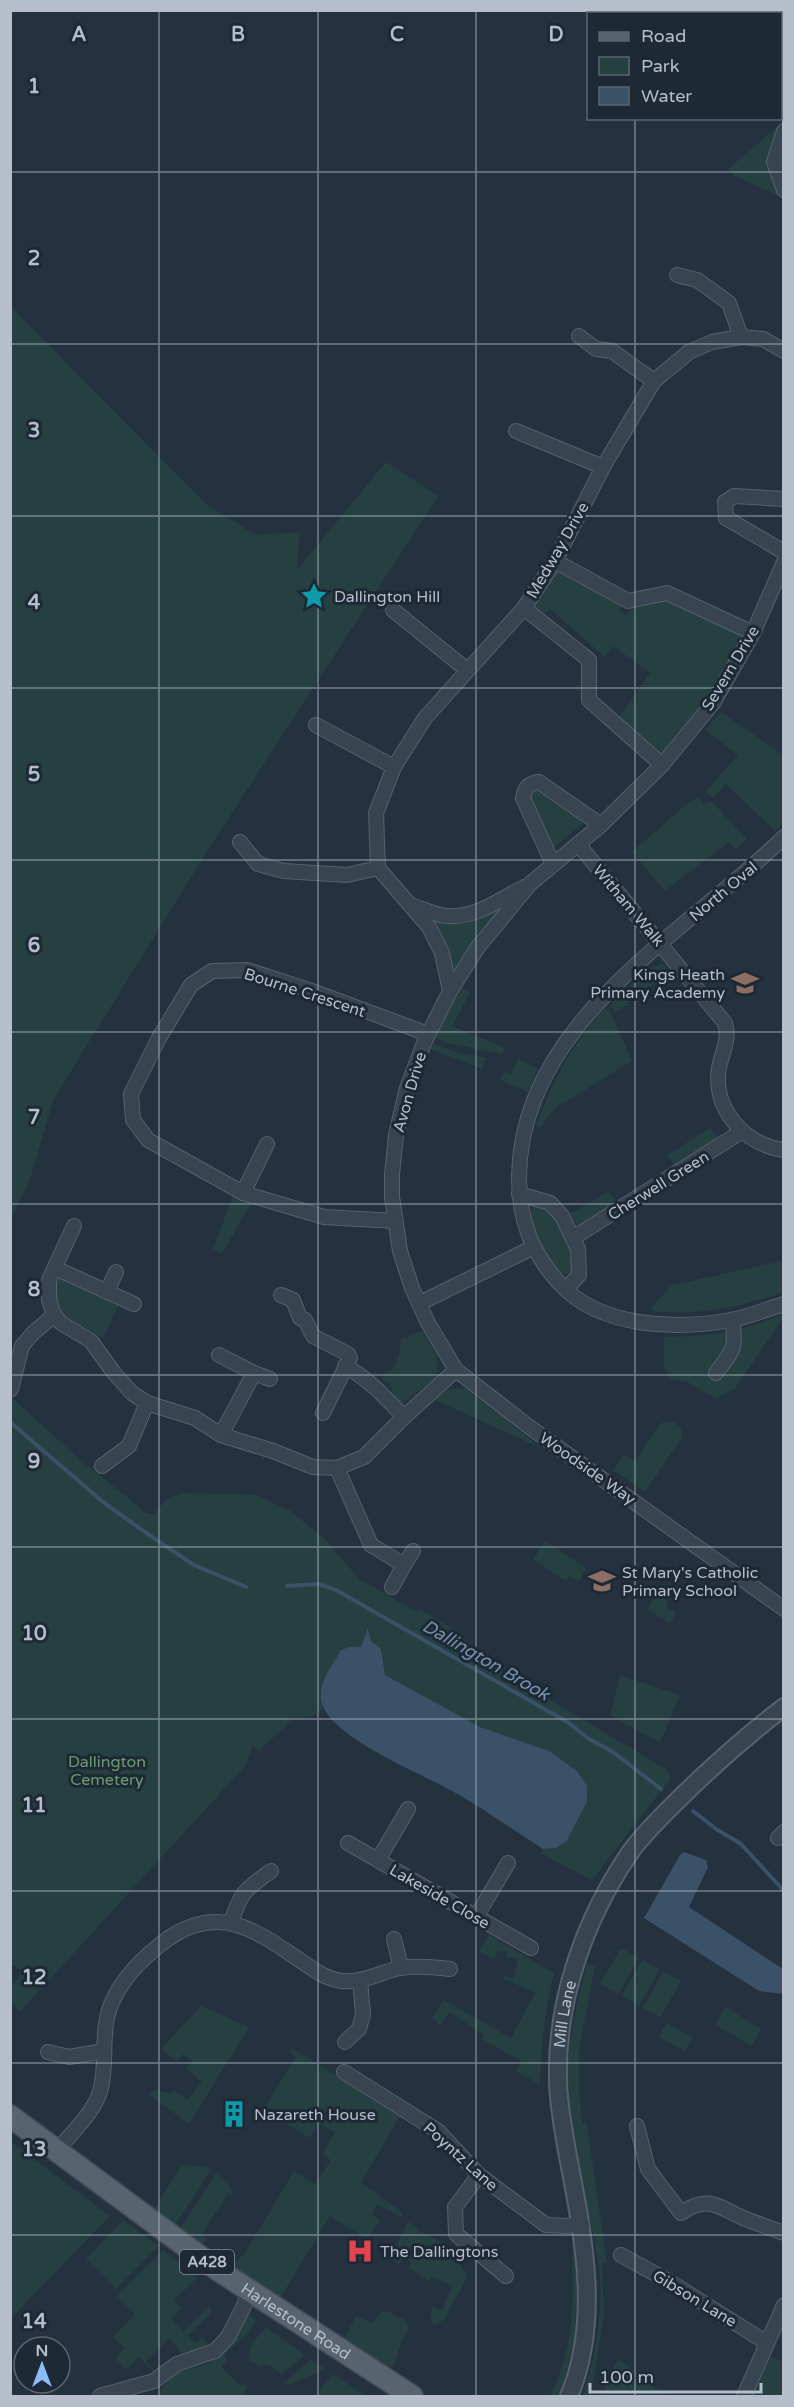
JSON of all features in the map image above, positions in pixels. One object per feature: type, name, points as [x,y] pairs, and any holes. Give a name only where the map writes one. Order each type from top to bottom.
[{"type":"main road","name":"Harlestone Road","points":[[10,2116],[248,2291],[412,2397]]},
{"type":"street","points":[[783,131],[774,162],[783,190]]},
{"type":"street","points":[[677,275],[697,280],[729,303],[741,337]]},
{"type":"street","points":[[579,336],[597,349],[612,351],[654,381]]},
{"type":"street","name":"Medway Drive","points":[[378,868],[376,813],[394,767],[425,718],[524,608],[555,561],[603,467],[654,381],[689,352],[712,342],[741,337],[763,339],[783,351]]},
{"type":"street","points":[[516,431],[603,467]]},
{"type":"street","points":[[783,498],[734,496],[725,502],[726,518],[783,552]]},
{"type":"street","points":[[555,561],[628,601],[668,593],[753,633]]},
{"type":"street","name":"Severn Drive","points":[[662,765],[713,703],[753,633],[783,562]]},
{"type":"street","points":[[524,608],[590,660],[589,700],[662,765]]},
{"type":"street","points":[[393,610],[467,670]]},
{"type":"street","points":[[316,725],[394,767]]},
{"type":"street","name":"Avon Drive","points":[[420,1303],[412,1288],[400,1251],[395,1221],[392,1174],[396,1135],[407,1088],[428,1034],[450,990],[478,947],[531,883],[601,825],[662,765]]},
{"type":"street","points":[[553,864],[523,798],[524,790],[531,783],[539,782],[601,825]]},
{"type":"street","name":"North Oval","points":[[783,837],[764,857],[660,943],[597,1003],[552,1062],[527,1120],[519,1156],[519,1194],[522,1218],[534,1247],[551,1274],[566,1289],[591,1306],[618,1317],[649,1324],[672,1325],[732,1320],[783,1304]]},
{"type":"street","points":[[240,842],[258,864],[284,872],[347,875],[378,868],[429,927],[442,953],[450,990]]},
{"type":"street","name":"Witham Walk","points":[[578,844],[725,1023],[727,1037],[719,1068],[718,1083],[723,1103],[741,1132]]},
{"type":"street","name":"Avon Drive","points":[[411,905],[446,916],[463,915],[479,910],[531,883]]},
{"type":"street","name":"Bourne Crescent","points":[[395,1221],[324,1217],[243,1193],[148,1140],[133,1120],[131,1094],[159,1038],[191,985],[213,971],[247,970],[312,990],[428,1034]]},
{"type":"street","points":[[741,1132],[762,1145],[783,1150]]},
{"type":"street","name":"Cherwell Green","points":[[573,1238],[741,1132]]},
{"type":"street","points":[[243,1193],[267,1144]]},
{"type":"street","points":[[519,1194],[550,1203],[562,1216],[573,1238],[578,1249],[579,1275],[566,1289]]},
{"type":"street","points":[[74,1226],[49,1280],[49,1300],[54,1315],[61,1323],[91,1341],[132,1393],[147,1403],[195,1418],[221,1435],[279,1453],[314,1467],[338,1468],[364,1457],[456,1370]]},
{"type":"street","points":[[420,1303],[534,1247]]},
{"type":"street","points":[[55,1268],[134,1304]]},
{"type":"street","points":[[107,1292],[116,1272]]},
{"type":"street","points":[[281,1295],[293,1300],[300,1318],[305,1320],[313,1335],[348,1354],[347,1362],[323,1413]]},
{"type":"street","name":"Woodside Way","points":[[420,1303],[428,1323],[456,1370],[528,1426],[783,1609]]},
{"type":"street","points":[[11,1389],[22,1346],[54,1315]]},
{"type":"street","points":[[716,1373],[732,1351],[735,1340],[732,1320]]},
{"type":"street","points":[[219,1355],[270,1379]]},
{"type":"street","points":[[347,1362],[377,1388],[404,1417]]},
{"type":"street","points":[[221,1435],[254,1372]]},
{"type":"street","points":[[102,1466],[129,1446],[147,1403]]},
{"type":"street","points":[[338,1468],[371,1545],[404,1565]]},
{"type":"street","points":[[392,1587],[412,1551]]},
{"type":"street","name":"Mill Lane","points":[[569,2397],[582,2351],[586,2315],[586,2274],[582,2224],[566,2142],[558,2079],[564,2008],[574,1969],[587,1932],[630,1853],[651,1827],[736,1745],[783,1707]]},
{"type":"street","points":[[378,1860],[408,1809]]},
{"type":"street","name":"Lakeside Close","points":[[348,1843],[531,1948]]},
{"type":"street","points":[[476,1917],[508,1863]]},
{"type":"street","points":[[231,1923],[240,1897],[245,1890],[271,1871]]},
{"type":"street","points":[[57,2151],[94,2104],[101,2088],[108,2013],[114,1996],[140,1962],[181,1930],[204,1924],[231,1923],[245,1926],[266,1937],[321,1974],[343,1981],[360,1980],[401,1968],[435,1967],[450,1970]]},
{"type":"street","points":[[394,1939],[401,1968]]},
{"type":"street","points":[[345,2042],[359,2029],[363,2000],[360,1980]]},
{"type":"street","points":[[48,2052],[69,2057],[104,2050]]},
{"type":"street","name":"Poyntz Lane","points":[[344,2072],[438,2131],[479,2175],[546,2225],[582,2224]]},
{"type":"street","points":[[637,2126],[648,2169],[681,2213],[694,2205],[714,2203],[743,2218],[783,2233]]},
{"type":"street","points":[[479,2175],[455,2207],[456,2234],[506,2276]]},
{"type":"street","name":"Gibson Lane","points":[[621,2255],[670,2282],[767,2343]]},
{"type":"street","points":[[100,2397],[154,2381],[177,2364],[215,2351],[228,2337],[244,2306],[248,2291]]},
{"type":"street","points":[[744,2397],[783,2305]]},
{"type":"green space","points":[[777,127],[780,129],[773,147],[783,193],[779,196],[735,176],[728,169]]},
{"type":"green space","points":[[11,307],[207,505],[256,535],[300,532],[297,570],[386,462],[438,496],[213,842],[53,1100],[31,1176],[11,1219]]},
{"type":"green space","points":[[562,569],[621,604],[619,610],[625,615],[630,610],[669,596],[740,632],[742,640],[710,693],[663,752],[656,751],[617,720],[650,673],[613,646],[605,657],[550,609],[541,617],[534,612],[533,605],[556,571]]},
{"type":"green space","points":[[721,712],[783,755],[783,823],[775,831],[726,784],[713,798],[705,792],[738,755],[705,730]]},
{"type":"green space","points":[[536,786],[587,820],[553,848],[528,796]]},
{"type":"green space","points":[[699,797],[705,805],[711,801],[747,839],[736,849],[729,842],[665,891],[632,852],[688,803]]},
{"type":"green space","points":[[508,900],[455,973],[449,970],[431,920]]},
{"type":"green space","points":[[662,964],[671,971],[615,1013],[611,1005],[614,1001],[646,970]]},
{"type":"green space","points":[[462,987],[470,993],[452,1026],[505,1048],[502,1054],[450,1044],[436,1038],[446,1014]]},
{"type":"green space","points":[[605,1008],[609,1009],[632,1061],[554,1109],[540,1128],[536,1126],[564,1063],[583,1034]]},
{"type":"green space","points":[[433,1043],[458,1053],[486,1058],[482,1069],[430,1049]]},
{"type":"green space","points":[[518,1059],[538,1069],[528,1092],[500,1080],[505,1071],[511,1074]]},
{"type":"green space","points":[[710,1128],[721,1142],[677,1170],[667,1155]]},
{"type":"green space","points":[[608,1192],[621,1207],[580,1229],[570,1214]]},
{"type":"green space","points":[[234,1193],[252,1201],[222,1254],[213,1249]]},
{"type":"green space","points":[[538,1204],[554,1214],[569,1238],[573,1250],[574,1269],[568,1274],[559,1273],[537,1240],[529,1210]]},
{"type":"green space","points":[[783,1261],[783,1292],[781,1293],[718,1310],[653,1311],[652,1306],[672,1285]]},
{"type":"green space","points":[[65,1277],[69,1283],[118,1306],[103,1338],[66,1317],[54,1303],[55,1278]]},
{"type":"green space","points":[[783,1314],[783,1318],[736,1387],[717,1399],[686,1381],[670,1380],[664,1368],[664,1337],[725,1332],[754,1325]]},
{"type":"green space","points":[[422,1331],[437,1356],[437,1377],[404,1403],[398,1401],[389,1384],[382,1379],[383,1375],[395,1365],[401,1339]]},
{"type":"green space","points":[[447,1389],[467,1389],[541,1448],[435,1400]]},
{"type":"green space","name":"Dallington Cemetery","points":[[11,1397],[85,1464],[147,1513],[154,1514],[167,1498],[184,1493],[256,1495],[289,1510],[324,1538],[359,1579],[417,1612],[420,1609],[457,1631],[496,1668],[666,1769],[671,1778],[592,1880],[540,1853],[543,1849],[556,1848],[549,1751],[480,1727],[385,1675],[381,1649],[371,1641],[369,1629],[361,1648],[350,1647],[321,1701],[323,1709],[314,1716],[293,1720],[258,1751],[253,1745],[246,1765],[20,2012],[11,2004],[11,1987],[23,1972],[10,1963]]},
{"type":"green space","points":[[674,1422],[681,1428],[682,1437],[645,1492],[613,1470],[624,1454],[635,1461],[661,1423]]},
{"type":"green space","points":[[545,1541],[586,1568],[580,1581],[570,1576],[566,1581],[533,1560]]},
{"type":"green space","points":[[657,1593],[667,1600],[667,1608],[676,1612],[670,1624],[648,1609]]},
{"type":"green space","points":[[620,1675],[680,1695],[660,1743],[610,1715]]},
{"type":"green space","points":[[489,1935],[554,1973],[544,2029],[540,2085],[516,2071],[521,2061],[482,2039],[484,2035],[449,2012],[440,2025],[432,2018],[444,2000],[511,2038],[535,1993],[503,1978],[502,1975],[514,1978],[518,1959],[507,1957],[507,1952],[497,1950],[494,1960],[479,1951]]},
{"type":"green space","points":[[621,1948],[639,1958],[618,1994],[600,1984]]},
{"type":"green space","points":[[642,1960],[660,1969],[639,2006],[622,1996]]},
{"type":"green space","points":[[587,1964],[595,1966],[579,2050],[579,2088],[582,2123],[587,2124],[607,2263],[602,2263],[604,2315],[591,2394],[598,2396],[583,2396],[598,2330],[600,2278],[595,2241],[573,2144],[567,2086],[572,2033]]},
{"type":"green space","points":[[663,1971],[681,1981],[660,2017],[643,2008]]},
{"type":"green space","points":[[201,2006],[249,2027],[189,2124],[149,2094],[157,2090],[171,2093],[173,2090],[188,2100],[202,2082],[186,2069],[192,2061],[183,2054],[177,2062],[161,2049]]},
{"type":"green space","points":[[726,2007],[761,2029],[751,2046],[715,2024]]},
{"type":"green space","points":[[666,2023],[693,2037],[685,2051],[659,2037]]},
{"type":"green space","points":[[292,2048],[400,2116],[361,2182],[403,2213],[401,2217],[377,2204],[371,2214],[381,2220],[365,2238],[330,2216],[280,2298],[233,2265],[244,2254],[294,2171],[315,2184],[331,2160],[322,2154],[335,2133],[319,2123],[310,2138],[281,2120],[279,2124],[261,2113],[296,2057],[289,2052]]},
{"type":"green space","points":[[11,2142],[110,2216],[11,2318]]},
{"type":"green space","points":[[182,2165],[206,2167],[211,2170],[176,2224],[154,2209]]},
{"type":"green space","points":[[216,2173],[231,2188],[232,2195],[227,2195],[201,2235],[207,2240],[203,2244],[181,2228]]},
{"type":"green space","points":[[123,2220],[159,2246],[116,2289],[86,2259]]},
{"type":"green space","points":[[408,2222],[418,2227],[417,2230],[468,2256],[459,2264],[467,2274],[465,2281],[444,2320],[434,2325],[430,2316],[433,2307],[442,2311],[452,2286],[432,2277],[428,2281],[421,2277],[409,2269],[412,2262],[403,2258],[399,2264],[388,2259]]},
{"type":"green space","points":[[572,2242],[578,2255],[581,2274],[578,2318],[564,2382],[558,2396],[550,2396],[565,2359],[569,2340],[572,2302]]},
{"type":"green space","points":[[163,2250],[197,2278],[174,2300],[181,2308],[171,2318],[184,2331],[209,2306],[212,2312],[188,2335],[195,2343],[202,2337],[209,2344],[183,2355],[170,2338],[146,2361],[155,2373],[139,2357],[126,2369],[115,2358],[125,2348],[113,2337],[135,2314],[117,2296]]},
{"type":"green space","points":[[382,2311],[404,2319],[408,2325],[394,2366],[386,2367],[343,2341],[356,2316],[372,2323]]},
{"type":"green space","points":[[247,2313],[256,2320],[246,2335],[224,2355],[227,2360],[221,2367],[241,2386],[243,2383],[248,2387],[243,2393],[246,2396],[158,2396],[165,2384],[178,2372],[210,2363],[219,2357],[232,2342]]},
{"type":"green space","points":[[266,2327],[305,2355],[281,2374],[269,2365],[263,2364],[260,2367],[247,2359],[253,2342]]},
{"type":"green space","points":[[770,2356],[783,2362],[783,2396],[753,2396]]},
{"type":"green space","points":[[618,2358],[638,2374],[644,2382],[667,2393],[666,2396],[601,2396]]},
{"type":"green space","points":[[311,2359],[325,2369],[292,2384],[283,2384]]},
{"type":"green space","points":[[333,2374],[366,2396],[315,2396]]},
{"type":"water","points":[[368,1628],[371,1641],[381,1649],[385,1675],[480,1727],[549,1751],[577,1771],[587,1786],[587,1802],[566,1842],[556,1848],[543,1849],[454,1792],[360,1742],[330,1717],[322,1704],[323,1683],[341,1650],[361,1647]]},
{"type":"water","points":[[684,1852],[706,1860],[708,1867],[689,1907],[783,1969],[783,1994],[759,1991],[644,1918],[680,1855]]},
{"type":"waterway","name":"Dallington Brook","points":[[10,1422],[103,1502],[149,1535],[194,1565],[246,1587]]},
{"type":"waterway","name":"Dallington Brook","points":[[287,1586],[319,1584],[336,1590],[569,1723],[589,1739],[613,1752],[661,1789]]},
{"type":"waterway","name":"Dallington Brook","points":[[693,1811],[716,1829],[741,1844],[784,1891]]},
{"type":"place","name":"Dallington Hill","points":[[314,596]]},
{"type":"place","name":"Kings Heath Primary Academy","points":[[745,983]]},
{"type":"place","name":"St Mary's Catholic Primary School","points":[[602,1581]]},
{"type":"place","name":"Nazareth House","points":[[234,2114]]},
{"type":"place","name":"The Dallingtons","points":[[360,2251]]}]
